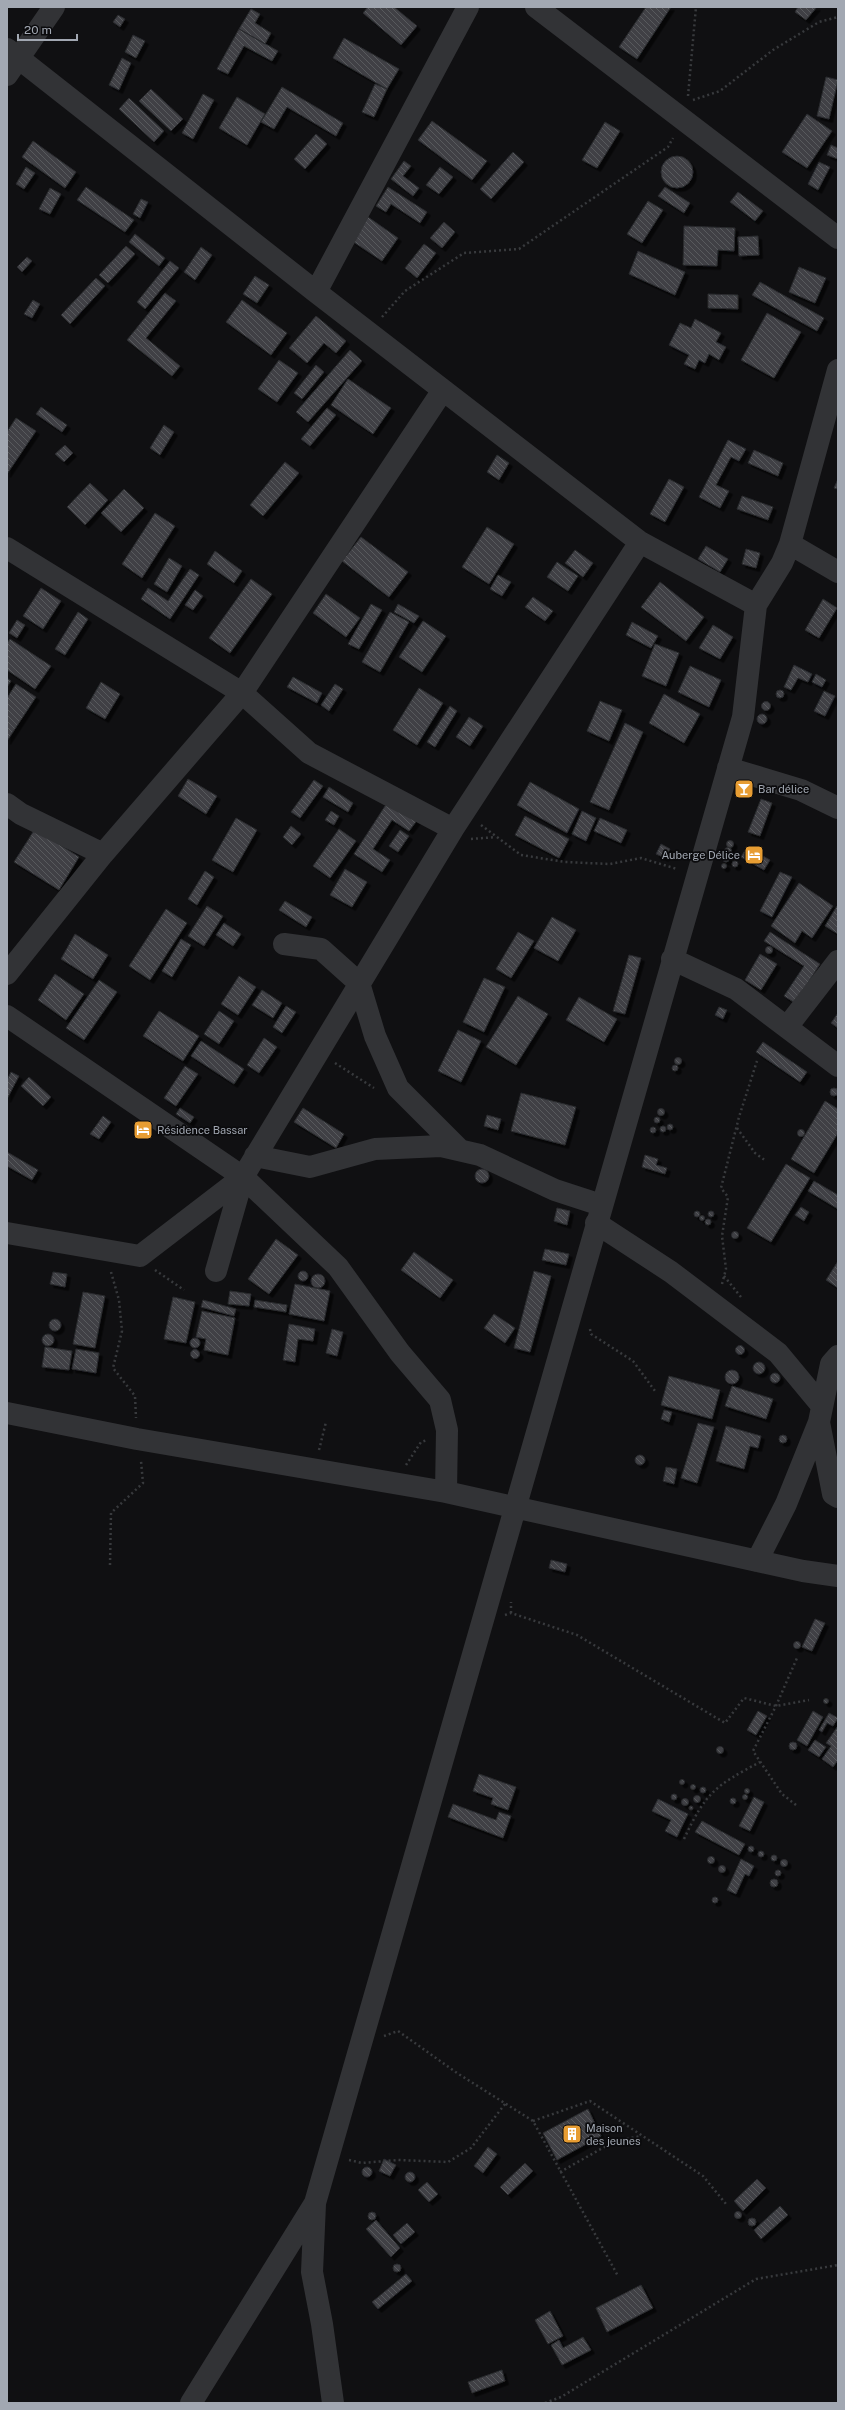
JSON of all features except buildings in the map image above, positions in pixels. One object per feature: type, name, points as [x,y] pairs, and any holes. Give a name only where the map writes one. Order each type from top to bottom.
[{"type":"street","points":[[7,75],[13,53],[54,7]]},
{"type":"street","points":[[316,292],[468,7]]},
{"type":"street","points":[[536,7],[838,238]]},
{"type":"street","points":[[13,53],[316,292],[640,542],[756,605]]},
{"type":"street","points":[[333,2403],[322,2324],[312,2272],[315,2203],[514,1506],[743,717],[756,605],[782,563],[790,544],[838,370]]},
{"type":"street","points":[[7,974],[103,854],[242,693],[443,390]]},
{"type":"street","points":[[216,1271],[243,1177],[255,1156],[453,829],[640,542]]},
{"type":"street","points":[[790,544],[838,572]]},
{"type":"street","points":[[7,548],[242,693],[308,753],[453,829]]},
{"type":"street","points":[[728,768],[801,790],[838,808]]},
{"type":"street","points":[[7,804],[21,814],[103,854]]},
{"type":"street","points":[[284,944],[321,949],[359,983],[375,1036],[398,1088],[460,1150]]},
{"type":"street","points":[[672,959],[736,989],[838,1066]]},
{"type":"street","points":[[787,1027],[838,961]]},
{"type":"street","points":[[7,1016],[243,1177],[338,1267],[400,1353],[440,1400],[447,1430],[446,1492]]},
{"type":"street","points":[[255,1156],[310,1167],[375,1149],[441,1146],[480,1155],[555,1190],[599,1214],[671,1272],[778,1353],[821,1414],[833,1494],[838,1497]]},
{"type":"street","points":[[7,1233],[140,1256],[243,1177]]},
{"type":"street","points":[[757,1561],[786,1504],[821,1414],[831,1364],[838,1356]]},
{"type":"street","points":[[7,1413],[137,1439],[446,1492],[803,1571],[838,1576]]},
{"type":"street","points":[[192,2403],[315,2203]]},
{"type":"path","points":[[696,7],[687,103],[720,91],[773,50],[819,22],[838,17]]},
{"type":"path","points":[[369,333],[405,291],[464,253],[519,249],[668,146],[683,120]]},
{"type":"path","points":[[476,795],[480,825],[521,854],[565,862],[610,864],[641,858],[697,876]]},
{"type":"path","points":[[317,1052],[377,1090]]},
{"type":"path","points":[[715,1305],[726,1269],[722,1236],[728,1197],[721,1188],[736,1127],[757,1061]]},
{"type":"path","points":[[736,1127],[755,1153],[766,1161]]},
{"type":"path","points":[[105,1250],[119,1300],[122,1331],[113,1368],[136,1396],[137,1439],[143,1483],[111,1513],[110,1565]]},
{"type":"path","points":[[140,1256],[144,1263],[184,1290]]},
{"type":"path","points":[[589,1327],[591,1334],[633,1361],[655,1391]]},
{"type":"path","points":[[314,1470],[326,1422]]},
{"type":"path","points":[[394,1483],[421,1442],[447,1430]]},
{"type":"path","points":[[511,1614],[577,1635],[725,1723],[744,1698],[776,1706],[810,1700]]},
{"type":"path","points":[[796,1805],[782,1794],[753,1751],[776,1706],[797,1658]]},
{"type":"path","points":[[684,1839],[708,1795],[723,1781],[760,1762]]},
{"type":"path","points":[[360,2046],[398,2031],[457,2073],[532,2121],[618,2276]]},
{"type":"path","points":[[532,2121],[590,2101],[703,2176],[726,2204]]},
{"type":"path","points":[[328,2156],[362,2163],[398,2160],[448,2162],[471,2148],[505,2104]]},
{"type":"path","points":[[560,2172],[615,2142],[641,2136]]},
{"type":"path","points":[[544,2403],[561,2397],[756,2279],[838,2265]]},
{"type":"place","name":"Bar délice","points":[[744,789]]},
{"type":"place","name":"Auberge Délice","points":[[754,855]]},
{"type":"place","name":"Résidence Bassar","points":[[143,1130]]},
{"type":"place","name":"Maison des jeunes","points":[[572,2134]]}]
